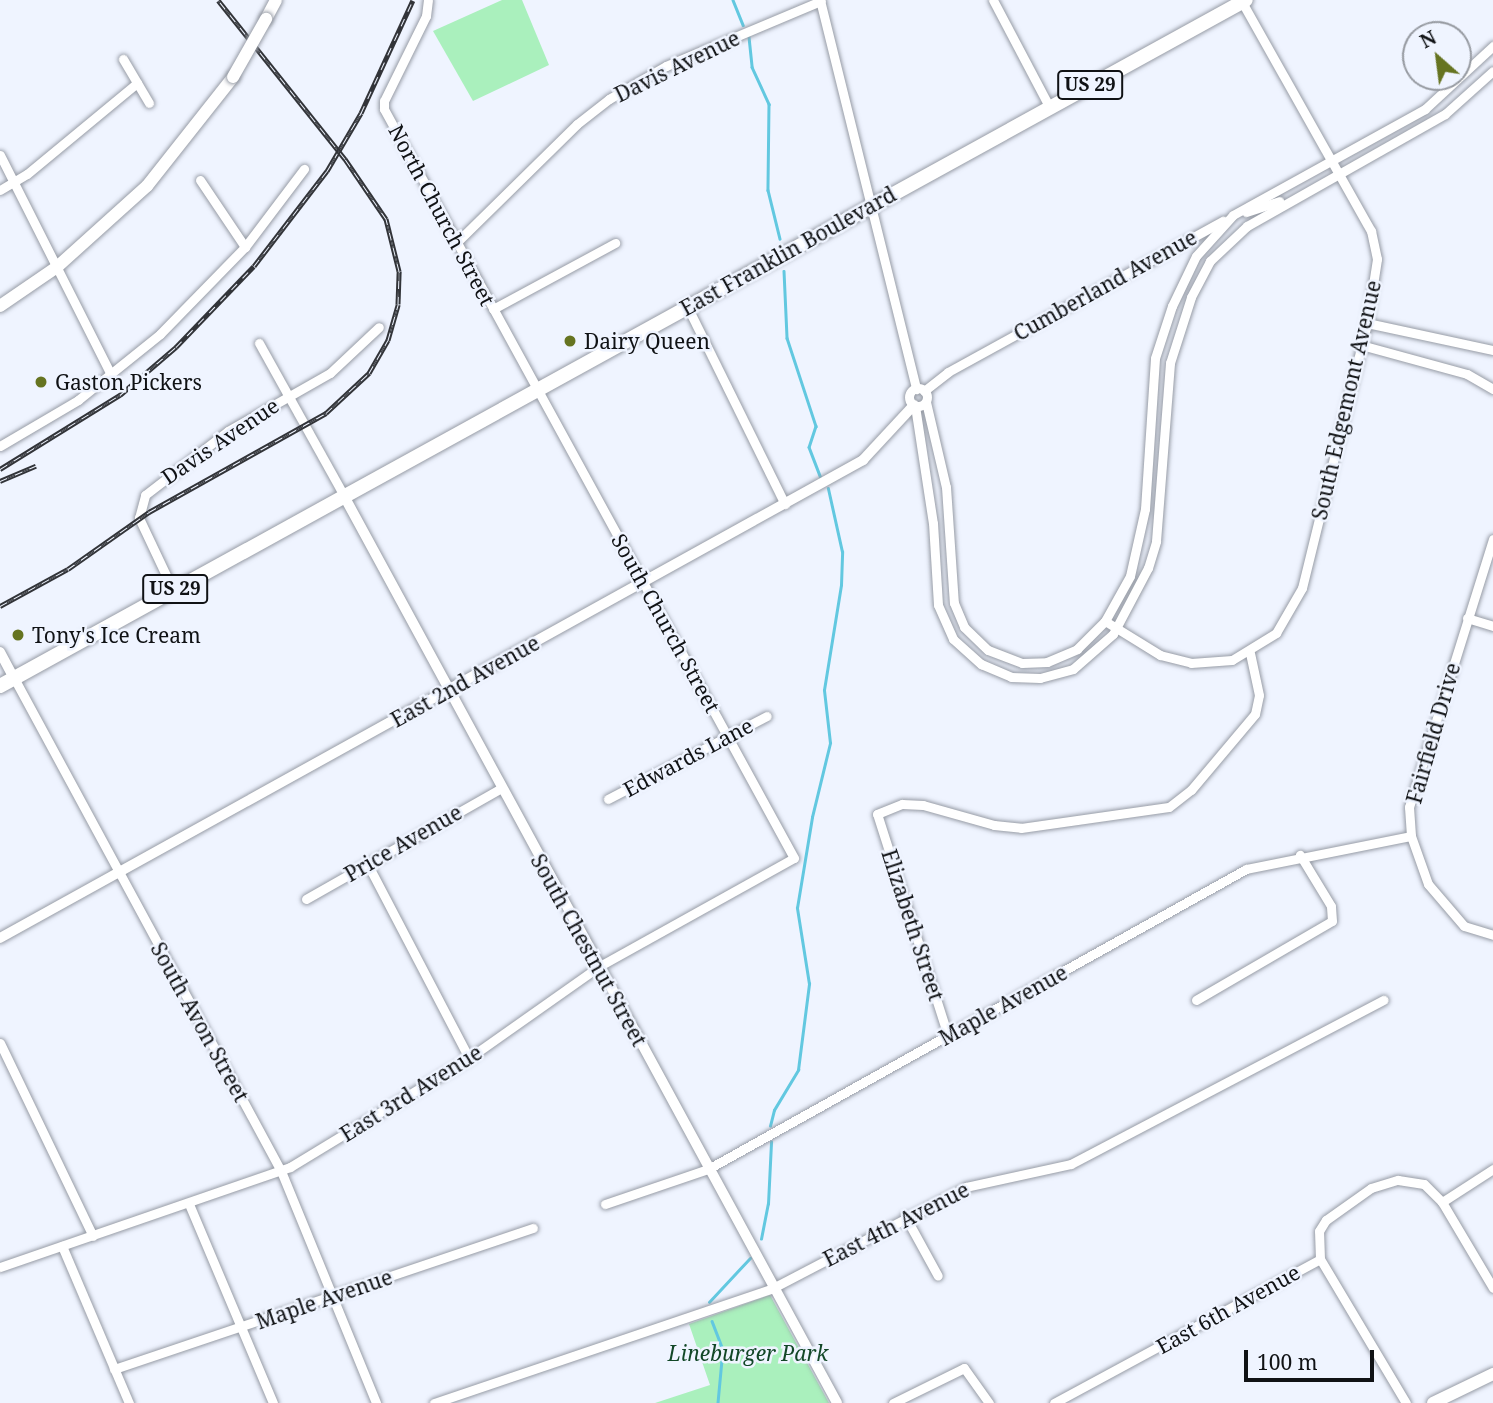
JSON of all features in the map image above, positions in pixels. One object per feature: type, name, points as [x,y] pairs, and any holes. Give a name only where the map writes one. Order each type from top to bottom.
[{"type":"main road","points":[[0,306],[57,267],[147,186],[233,77],[276,0]]},
{"type":"main road","name":"East Franklin Boulevard","points":[[0,686],[1243,1]]},
{"type":"main road","points":[[1433,1403],[1493,1374]]},
{"type":"street","name":"North Church Street","points":[[428,0],[426,16],[384,101],[384,109],[537,388]]},
{"type":"street","points":[[993,0],[1050,107]]},
{"type":"street","name":"Davis Avenue","points":[[457,242],[577,124],[609,99],[666,66],[820,1]]},
{"type":"street","points":[[820,1],[946,487],[954,603],[971,636],[1010,660],[1047,662],[1077,649],[1105,621],[1130,576],[1143,522],[1151,385],[1162,331],[1196,256],[1233,215],[1436,101],[1493,46]]},
{"type":"street","name":"South Edgemont Avenue","points":[[1105,621],[1160,654],[1182,662],[1210,664],[1250,653],[1276,633],[1302,588],[1367,323],[1377,260],[1371,231],[1336,173],[1243,1]]},
{"type":"street","points":[[123,59],[149,103]]},
{"type":"street","points":[[920,390],[909,397],[914,405],[933,523],[938,605],[962,649],[1001,673],[1040,678],[1082,663],[1117,628],[1138,593],[1156,541],[1168,377],[1191,297],[1219,250],[1294,196],[1445,114],[1493,71]]},
{"type":"street","points":[[0,190],[15,183],[137,83]]},
{"type":"street","points":[[0,155],[111,375]]},
{"type":"street","points":[[0,446],[111,375],[185,311],[245,247],[304,169]]},
{"type":"street","points":[[200,180],[245,247]]},
{"type":"street","name":"Cumberland Avenue","points":[[920,390],[1233,215],[1294,196]]},
{"type":"street","points":[[493,309],[615,243]]},
{"type":"street","points":[[687,306],[785,504]]},
{"type":"street","points":[[1367,323],[1493,350]]},
{"type":"street","name":"Davis Avenue","points":[[173,590],[139,518],[145,495],[217,439],[330,373],[379,327]]},
{"type":"street","points":[[259,343],[344,496]]},
{"type":"street","points":[[1361,345],[1469,374],[1493,388]]},
{"type":"street","name":"South Church Street","points":[[537,388],[794,858]]},
{"type":"street","points":[[914,405],[926,402]]},
{"type":"street","name":"East 2nd Avenue","points":[[0,938],[863,460],[914,405]]},
{"type":"street","name":"South Chestnut Street","points":[[344,496],[500,789],[837,1403]]},
{"type":"street","name":"Fairfield Drive","points":[[1493,539],[1417,774],[1409,807],[1411,836],[1421,872],[1444,907],[1464,926],[1493,936]]},
{"type":"street","points":[[1467,618],[1493,626]]},
{"type":"street","name":"South Avon Street","points":[[0,652],[281,1171],[376,1403]]},
{"type":"street","name":"Elizabeth Street","points":[[948,1036],[877,814],[902,804],[923,805],[994,825],[1021,828],[1169,807],[1191,790],[1255,713],[1259,695],[1250,653]]},
{"type":"street","name":"Edwards Lane","points":[[608,799],[768,716]]},
{"type":"street","name":"Price Avenue","points":[[306,899],[500,789]]},
{"type":"street","name":"Maple Avenue","points":[[605,1204],[708,1169],[1246,869],[1300,855],[1411,836]]},
{"type":"street","points":[[1196,1000],[1332,921],[1331,906],[1300,855]]},
{"type":"street","name":"East 3rd Avenue","points":[[0,1267],[281,1171],[469,1058],[598,967],[794,858]]},
{"type":"street","points":[[367,863],[469,1058]]},
{"type":"street","name":"East 4th Avenue","points":[[434,1403],[773,1288],[905,1216],[977,1184],[1071,1164],[1384,1000]]},
{"type":"street","points":[[0,1043],[93,1236]]},
{"type":"street","points":[[1493,1169],[1442,1202],[1493,1288]]},
{"type":"street","name":"East 6th Avenue","points":[[1054,1403],[1320,1259],[1319,1231],[1326,1220],[1371,1188],[1411,1180],[1424,1184],[1442,1202]]},
{"type":"street","points":[[189,1203],[273,1403]]},
{"type":"street","points":[[905,1216],[938,1276]]},
{"type":"street","name":"Maple Avenue","points":[[114,1369],[533,1228]]},
{"type":"street","points":[[62,1246],[129,1403]]},
{"type":"street","points":[[1320,1259],[1406,1403]]},
{"type":"street","points":[[893,1403],[964,1368],[989,1403]]},
{"type":"green space","points":[[502,0],[522,0],[549,65],[473,101],[433,31]]},
{"type":"green space","name":"Lineburger Park","points":[[770,1295],[829,1403],[655,1403],[710,1385],[689,1324]]},
{"type":"waterway","points":[[733,0],[743,25]]},
{"type":"waterway","points":[[749,37],[752,67],[769,104],[768,190],[780,239]]},
{"type":"waterway","points":[[784,271],[787,338],[816,426],[809,447],[821,478]]},
{"type":"waterway","points":[[770,1126],[774,1110],[798,1070],[809,984],[797,908],[812,817],[830,743],[824,690],[841,585],[842,552],[828,489]]},
{"type":"waterway","points":[[761,1239],[768,1204],[771,1142]]},
{"type":"waterway","points":[[709,1302],[750,1258]]},
{"type":"waterway","points":[[712,1321],[723,1349],[718,1403]]},
{"type":"railway","points":[[0,606],[68,569],[149,512],[326,413],[369,373],[388,340],[398,304],[399,271],[386,219],[345,159],[218,0]]},
{"type":"railway","points":[[0,469],[120,395],[176,347],[254,266],[327,171],[361,113],[413,0]]},
{"type":"railway","points":[[0,481],[36,466]]},
{"type":"place","name":"Dairy Queen","points":[[570,341]]},
{"type":"place","name":"Gaston Pickers","points":[[41,382]]},
{"type":"place","name":"Tony's Ice Cream","points":[[18,635]]}]
